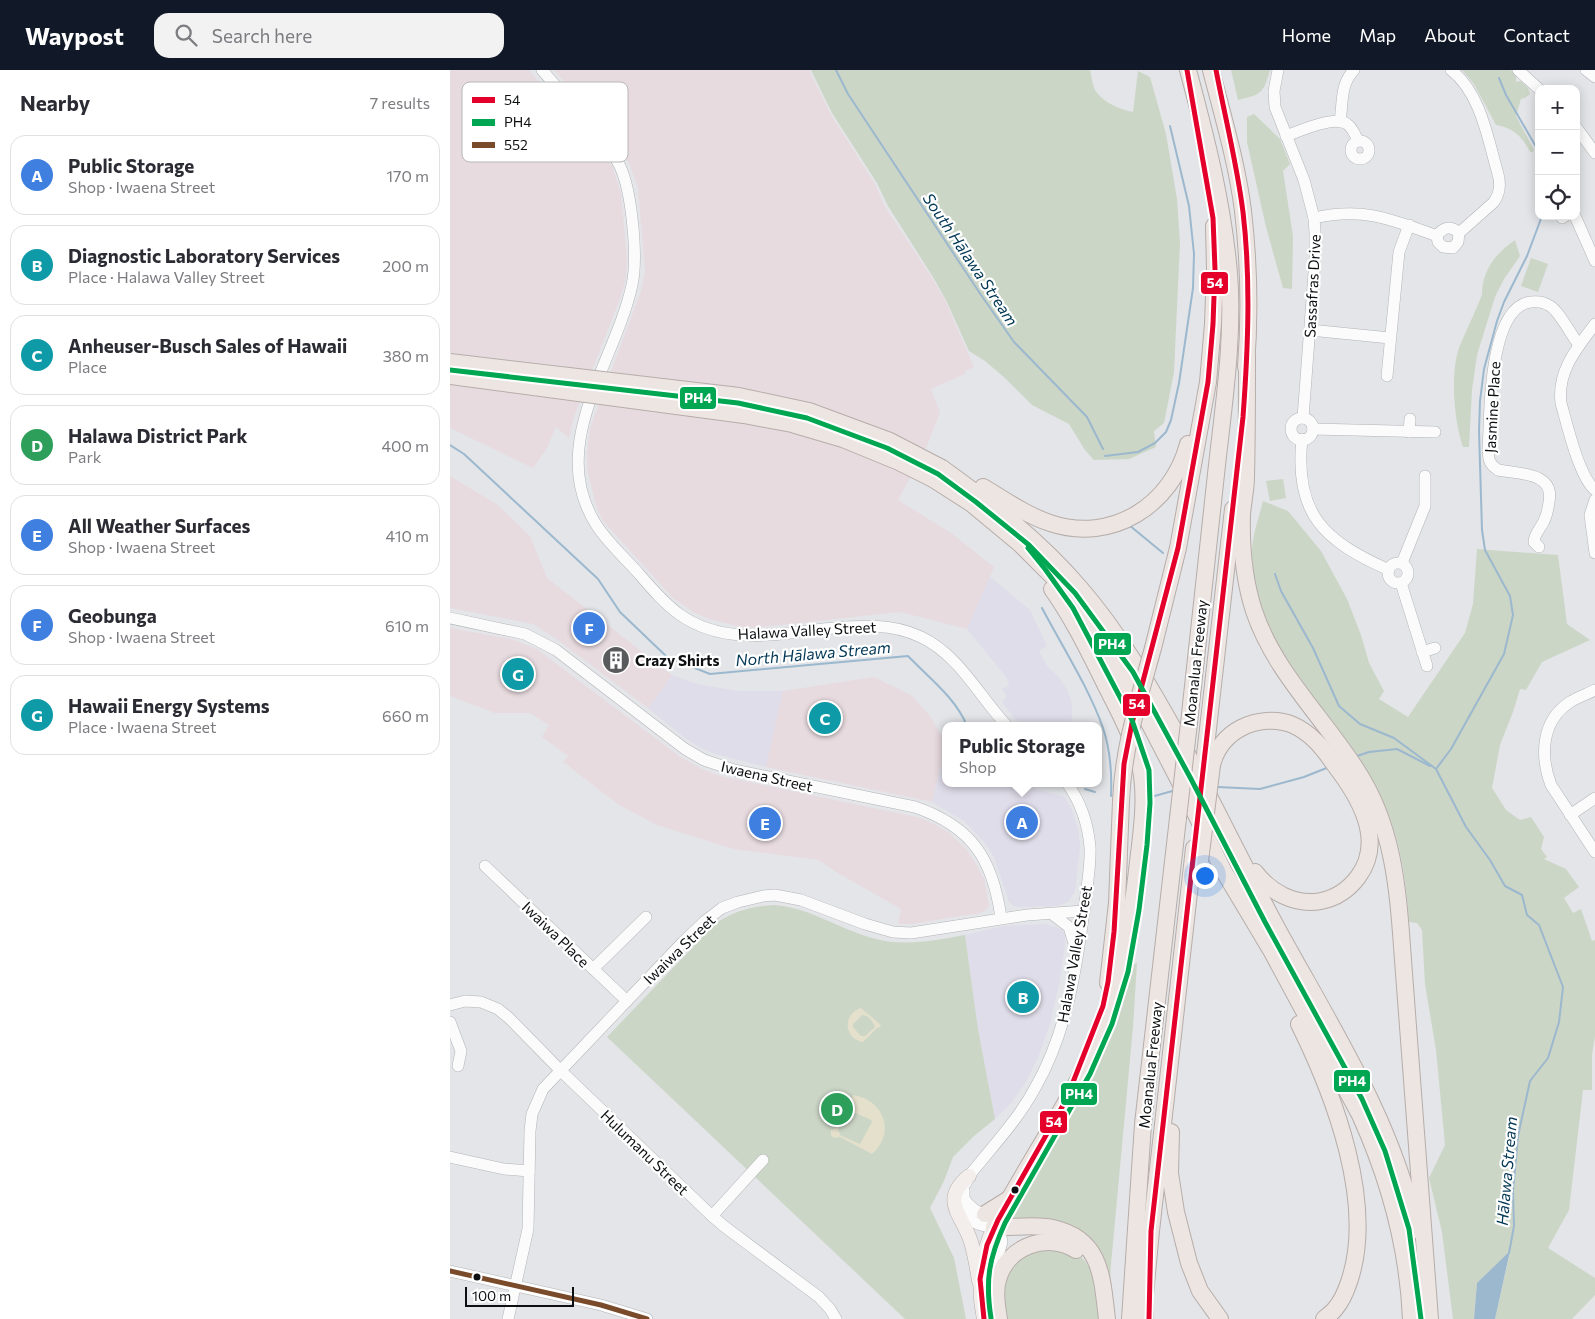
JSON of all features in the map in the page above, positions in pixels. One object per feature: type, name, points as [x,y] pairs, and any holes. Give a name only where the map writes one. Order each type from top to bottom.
[{"type":"highway","points":[[1066,1100],[1103,1006],[1108,982],[1117,903],[1124,764],[1127,743],[1178,548],[1208,382],[1216,269],[1213,218],[1187,70]]},
{"type":"highway","name":"Moanalua Freeway","points":[[1130,1319],[1144,1124],[1225,385],[1229,304],[1229,275],[1220,204],[1213,167],[1187,70]]},
{"type":"highway","name":"Moanalua Freeway","points":[[1147,1319],[1151,1231],[1185,936],[1197,854],[1243,417],[1247,356],[1247,251],[1243,210],[1227,132],[1211,70]]},
{"type":"highway","points":[[1216,70],[1227,132]]},
{"type":"highway","points":[[450,376],[735,414],[792,424],[843,439],[900,462],[982,486],[1032,515],[1052,524],[1085,528],[1106,526],[1128,519],[1155,501],[1170,485],[1188,446],[1207,359],[1216,269]]},
{"type":"highway","points":[[1213,804],[1253,869],[1267,886],[1284,896],[1294,900],[1315,902],[1324,900],[1341,893],[1355,881],[1365,866],[1370,848],[1368,826],[1340,745],[1278,661],[1260,627],[1249,593],[1243,557],[1242,527],[1246,479],[1247,356]]},
{"type":"highway","points":[[450,362],[740,396],[808,411],[890,441],[938,474],[994,521],[1058,582],[1096,631],[1144,712],[1223,870],[1264,959],[1297,1018],[1336,1112],[1349,1161],[1358,1217],[1355,1258],[1345,1293],[1335,1309],[1324,1319]]},
{"type":"highway","points":[[938,474],[981,496],[1034,539],[1081,588],[1102,615],[1205,765],[1213,804],[1272,918],[1369,1096],[1392,1148],[1416,1227],[1430,1319]]},
{"type":"highway","points":[[990,1220],[1010,1198],[1083,1070],[1105,1022],[1121,971],[1132,909],[1140,844],[1142,795],[1142,772],[1131,736],[1071,618],[1039,573],[994,521]]},
{"type":"highway","points":[[1205,765],[1230,735],[1248,725],[1266,721],[1292,725],[1310,736],[1324,751],[1368,788],[1381,817],[1392,852],[1404,960],[1430,1319]]},
{"type":"highway","points":[[1223,870],[1272,952],[1360,1115],[1383,1174],[1396,1216],[1402,1242],[1409,1319]]},
{"type":"highway","points":[[1179,990],[1170,1173],[1176,1212],[1188,1263],[1200,1291],[1220,1319]]},
{"type":"highway","points":[[1122,1319],[1127,1241],[1144,1124]]},
{"type":"highway","points":[[990,1220],[1052,1228],[1071,1234],[1086,1245],[1095,1256],[1101,1273],[1107,1319]]},
{"type":"highway","points":[[997,1319],[996,1293],[998,1280],[1004,1267],[1016,1252],[1026,1246],[1043,1242],[1057,1242],[1070,1246],[1080,1252],[1094,1270],[1105,1300]]},
{"type":"main road","points":[[969,1176],[958,1185],[955,1205],[972,1243],[980,1281],[981,1305],[984,1319]]},
{"type":"main road","points":[[980,1281],[990,1220]]},
{"type":"street","name":"Halawa Valley Street","points":[[542,70],[552,82]]},
{"type":"street","name":"Sassafras Drive","points":[[1278,70],[1274,99],[1286,136],[1300,167],[1314,218],[1315,260],[1303,418],[1294,422],[1292,428],[1293,434],[1302,439],[1300,462],[1305,498],[1314,517],[1328,534],[1344,548],[1388,570],[1390,579],[1395,583],[1401,584],[1407,580],[1409,574],[1407,567],[1402,563],[1425,506],[1425,476]]},
{"type":"street","points":[[1340,122],[1343,89],[1354,70]]},
{"type":"street","points":[[1437,236],[1440,245],[1450,249],[1458,242],[1459,233],[1494,202],[1500,185],[1473,96],[1462,80],[1451,70]]},
{"type":"street","points":[[1518,70],[1535,86]]},
{"type":"street","points":[[1586,70],[1595,78]]},
{"type":"street","points":[[1286,136],[1320,124],[1345,122],[1351,128],[1358,141]]},
{"type":"street","points":[[1578,130],[1595,153]]},
{"type":"street","name":"Halawa Valley Street","points":[[617,162],[622,173],[629,200],[635,257],[633,282],[628,300],[586,409],[579,440],[581,486],[588,509],[598,527],[660,598],[678,613],[697,624],[720,633],[750,636],[868,625],[905,631],[928,641],[946,654],[968,677],[1004,722]]},
{"type":"street","points":[[1314,218],[1339,214],[1366,214],[1384,217],[1437,236]]},
{"type":"street","points":[[1577,220],[1595,261]]},
{"type":"street","points":[[1387,376],[1399,252],[1409,225]]},
{"type":"street","points":[[1437,236],[1447,228],[1454,229],[1459,233]]},
{"type":"street","name":"Jasmine Place","points":[[1539,547],[1534,542],[1534,537],[1547,513],[1550,497],[1548,485],[1539,477],[1498,470],[1489,458],[1489,415],[1495,355],[1511,314],[1529,302],[1538,302],[1552,307],[1579,345]]},
{"type":"street","points":[[1595,324],[1566,366],[1560,387],[1560,403],[1583,471],[1590,485],[1595,490]]},
{"type":"street","points":[[1310,330],[1390,338]]},
{"type":"street","points":[[1302,439],[1310,436],[1313,429],[1311,423],[1303,418]]},
{"type":"street","points":[[1409,432],[1410,419]]},
{"type":"street","points":[[1313,429],[1435,432]]},
{"type":"street","points":[[1595,500],[1590,515],[1595,553]]},
{"type":"street","points":[[1388,570],[1392,564],[1402,563]]},
{"type":"street","name":"Sassafras Drive","points":[[1401,584],[1427,666]]},
{"type":"street","name":"Iwaena Street","points":[[450,618],[509,629],[538,640],[556,650],[685,749],[712,763],[741,771],[915,807],[937,815],[962,832],[982,856],[990,871],[996,889],[1001,918]]},
{"type":"street","points":[[1422,652],[1435,648]]},
{"type":"street","points":[[1595,690],[1576,698],[1563,707],[1548,728],[1544,744],[1544,764],[1548,780],[1595,852]]},
{"type":"street","name":"Halawa Valley Street","points":[[990,1220],[981,1226],[974,1224],[963,1212],[961,1198],[969,1176],[1021,1110],[1035,1089],[1046,1066],[1060,1030],[1077,954],[1084,911],[1090,848],[1086,823],[1070,787]]},
{"type":"street","points":[[1570,815],[1595,798]]},
{"type":"street","name":"Iwaiwa Place","points":[[486,866],[627,1001]]},
{"type":"street","name":"Iwaiwa Street","points":[[508,1319],[528,1229],[532,1114],[543,1089],[705,921],[722,908],[754,897],[775,895],[801,900],[865,924],[893,932],[912,933],[1001,918],[1084,911]]},
{"type":"street","points":[[1052,914],[1069,927],[1077,954]]},
{"type":"street","points":[[593,969],[646,917]]},
{"type":"street","name":"Hulumanu Street","points":[[450,1005],[465,1001],[481,1002],[498,1009],[712,1216],[819,1297],[836,1319]]},
{"type":"street","points":[[450,1022],[461,1051],[458,1066]]},
{"type":"street","points":[[450,1157],[504,1169],[529,1171]]},
{"type":"street","points":[[712,1216],[762,1160]]},
{"type":"street","points":[[964,1190],[964,1198],[971,1207],[990,1220],[1001,1237],[1002,1242],[990,1280],[990,1296],[997,1319]]},
{"type":"street","points":[[450,1271],[602,1305],[647,1319]]},
{"type":"shaded area","points":[[450,70],[529,70],[539,82],[462,82],[462,162],[610,162],[621,193],[627,259],[626,277],[621,296],[574,417],[569,438],[556,427],[547,448],[533,468],[450,428],[450,385],[559,398],[565,366],[450,353]]},
{"type":"shaded area","points":[[554,70],[809,70],[831,115],[875,184],[885,207],[945,300],[974,367],[965,371],[965,374],[931,389],[940,413],[926,448],[898,500],[951,533],[994,567],[967,629],[900,612],[753,628],[712,620],[695,613],[673,598],[604,522],[597,509],[588,473],[587,453],[590,428],[641,291],[645,271],[638,188],[628,162],[628,82],[564,82]]},
{"type":"shaded area","points":[[450,476],[498,505],[530,536],[547,578],[672,675],[648,708],[555,638],[533,624],[450,608]]},
{"type":"shaded area","points":[[989,576],[1030,610],[1047,646],[1039,651],[1047,666],[1060,678],[1068,691],[1072,704],[1071,722],[1018,722],[1015,719],[1002,702],[1007,696],[1002,689],[1009,685],[1007,678],[967,629]]},
{"type":"shaded area","points":[[450,628],[511,639],[537,649],[679,756],[702,769],[720,776],[921,818],[934,824],[948,832],[966,849],[984,879],[989,906],[980,913],[912,924],[898,924],[901,909],[836,872],[819,860],[733,849],[657,825],[619,805],[563,762],[568,756],[542,737],[549,725],[530,713],[495,713],[450,696]]},
{"type":"shaded area","points":[[672,675],[697,684],[738,691],[783,691],[766,767],[715,754],[701,748],[685,738],[648,708]]},
{"type":"shaded area","points":[[874,677],[911,695],[930,716],[942,736],[942,760],[932,802],[766,767],[783,691]]},
{"type":"shaded area","points":[[942,763],[942,787],[1030,787],[1065,797],[1072,810],[1079,833],[1080,847],[1075,892],[1068,902],[1056,906],[1014,906],[1009,902],[994,857],[985,843],[964,821],[932,802]]},
{"type":"shaded area","points":[[1046,924],[1062,929],[1065,935],[1059,985],[1050,1024],[1039,1055],[1028,1078],[1012,1102],[995,1119],[978,1029],[965,935],[1004,926]]},
{"type":"green space","points":[[811,70],[1090,70],[1094,88],[1100,97],[1114,106],[1133,112],[1138,71],[1150,77],[1166,134],[1177,199],[1180,243],[1174,372],[1164,423],[1154,431],[1156,447],[1129,459],[1094,460],[1085,450],[1069,424],[1032,405],[1005,378],[985,361],[969,351],[946,300],[888,206],[877,183],[832,113]]},
{"type":"green space","points":[[1231,70],[1270,70],[1260,92],[1238,100]]},
{"type":"green space","points":[[1462,70],[1511,70],[1516,76],[1516,82],[1521,81],[1528,88],[1530,94],[1521,99],[1516,116],[1534,150],[1533,152],[1530,152],[1524,141],[1512,131],[1496,125],[1474,84]]},
{"type":"green space","points":[[1254,114],[1280,139],[1290,164],[1283,171],[1293,236],[1292,289],[1283,288],[1266,227],[1247,142],[1247,117]]},
{"type":"green space","points":[[1515,240],[1520,256],[1504,279],[1495,297],[1477,355],[1472,390],[1469,447],[1463,447],[1455,411],[1454,384],[1456,359],[1482,295],[1487,270],[1496,257]]},
{"type":"green space","points":[[1531,258],[1548,264],[1538,292],[1521,286]]},
{"type":"green space","points":[[1283,479],[1286,498],[1270,501],[1266,481]]},
{"type":"green space","points":[[1263,501],[1288,511],[1321,551],[1347,599],[1361,635],[1369,663],[1384,691],[1379,699],[1408,717],[1465,633],[1473,604],[1477,549],[1558,555],[1567,624],[1590,640],[1542,662],[1526,690],[1520,689],[1500,745],[1492,788],[1506,810],[1520,820],[1531,817],[1544,837],[1541,849],[1547,857],[1544,859],[1566,869],[1579,887],[1564,898],[1573,913],[1581,909],[1592,941],[1595,940],[1595,1036],[1592,1055],[1592,1090],[1583,1090],[1569,1210],[1548,1248],[1595,1278],[1595,1295],[1572,1319],[1495,1319],[1510,1252],[1477,1283],[1474,1319],[1453,1319],[1442,1232],[1429,1178],[1445,1145],[1436,1050],[1425,984],[1422,930],[1417,923],[1409,922],[1398,844],[1382,801],[1301,685],[1273,637],[1263,611],[1255,584],[1252,549]]},
{"type":"green space","points":[[774,905],[815,915],[853,932],[891,942],[923,942],[965,935],[978,1029],[995,1119],[953,1157],[944,1181],[930,1208],[954,1258],[966,1319],[905,1319],[607,1037],[716,923],[744,910]]},
{"type":"green space","points":[[1137,963],[1109,1301],[1097,1251],[1012,1224],[1009,1216],[1087,1082],[1100,1049],[1126,967]]},
{"type":"green space","points":[[1034,1248],[1069,1251],[1081,1257],[1087,1264],[1094,1281],[1099,1319],[1002,1319],[1004,1274]]},
{"type":"sand","points":[[861,1008],[881,1025],[863,1042],[857,1040],[849,1032],[848,1021],[855,1011]],"holes":[[[862,1015],[867,1016],[875,1027],[865,1036],[861,1036],[853,1027],[853,1024]]]},
{"type":"sand","points":[[853,1095],[872,1103],[879,1110],[885,1127],[880,1146],[872,1154],[840,1137],[834,1138],[831,1135],[831,1130],[837,1127]],"holes":[[[851,1111],[872,1122],[860,1144],[840,1135],[838,1129]]]},
{"type":"water","points":[[1510,1251],[1495,1319],[1474,1319],[1477,1283]]},
{"type":"waterway","name":"South Hālawa Stream","points":[[836,70],[848,94],[1014,342],[1087,417],[1103,449]]},
{"type":"waterway","points":[[1499,78],[1506,95],[1535,145]]},
{"type":"waterway","points":[[1105,456],[1138,452],[1155,443],[1166,432],[1171,420],[1179,383],[1193,288],[1194,254],[1189,206],[1170,126]]},
{"type":"waterway","points":[[1436,769],[1451,749],[1504,654],[1513,615],[1510,596],[1485,550],[1482,530],[1480,401],[1484,369],[1497,321],[1504,302],[1527,256],[1540,220]]},
{"type":"waterway","name":"North Hālawa Stream","points":[[450,445],[464,454],[598,579],[620,612],[667,657],[710,674],[908,656],[949,697],[965,722]]},
{"type":"waterway","name":"South Hālawa Stream","points":[[1129,525],[1163,553]]},
{"type":"waterway","name":"Hālawa Stream","points":[[1275,574],[1281,591],[1313,648],[1339,706],[1360,724],[1394,738],[1436,769],[1466,827],[1490,860],[1505,886],[1522,895],[1527,915],[1539,925],[1563,987],[1559,1022],[1548,1058],[1530,1081],[1518,1136],[1513,1191],[1514,1226],[1509,1253]]},
{"type":"waterway","points":[[1042,608],[1083,682],[1101,722]]},
{"type":"waterway","points":[[1102,726],[1110,762],[1111,796]]},
{"type":"waterway","name":"North Hālawa Stream","points":[[1357,756],[1369,752],[1397,749],[1430,766]]},
{"type":"waterway","name":"North Hālawa Stream","points":[[1217,787],[1260,789],[1304,777],[1329,767]]},
{"type":"waterway","name":"North Hālawa Stream","points":[[1085,789],[1095,792]]},
{"type":"waterway","name":"North Hālawa Stream","points":[[1151,797],[1176,790]]},
{"type":"transit line","name":"54","points":[[984,1319],[980,1279],[987,1245],[998,1220],[1066,1100],[1103,1006],[1114,932],[1124,764],[1132,723],[1178,548],[1208,382],[1215,269],[1213,218],[1187,70]]},
{"type":"transit line","name":"54","points":[[1149,1319],[1151,1231],[1243,417],[1246,366],[1248,314],[1246,238],[1234,158],[1216,70]]},
{"type":"transit line","name":"PH4","points":[[450,370],[738,403],[807,418],[887,448],[938,474],[1029,545],[1075,593],[1133,672],[1265,922],[1362,1099],[1385,1151],[1409,1229],[1421,1319]]},
{"type":"transit line","name":"PH4","points":[[991,1318],[988,1292],[990,1269],[995,1247],[1005,1223],[1090,1074],[1112,1024],[1128,972],[1139,910],[1150,803],[1149,770],[1132,720],[1073,608],[1028,548]]},
{"type":"transit line","name":"552","points":[[450,1271],[601,1305],[647,1319]]},
{"type":"place","name":"Geobunga","points":[[589,628]]},
{"type":"place","name":"Crazy Shirts","points":[[616,660]]},
{"type":"place","name":"Hawaii Energy Systems","points":[[518,674]]},
{"type":"place","name":"Anheuser-Busch Sales of Hawaii","points":[[825,718]]},
{"type":"place","name":"Public Storage","points":[[1022,822]]},
{"type":"place","name":"All Weather Surfaces","points":[[765,823]]},
{"type":"place","name":"Diagnostic Laboratory Services","points":[[1023,997]]},
{"type":"place","name":"Halawa District Park","points":[[837,1109]]}]
